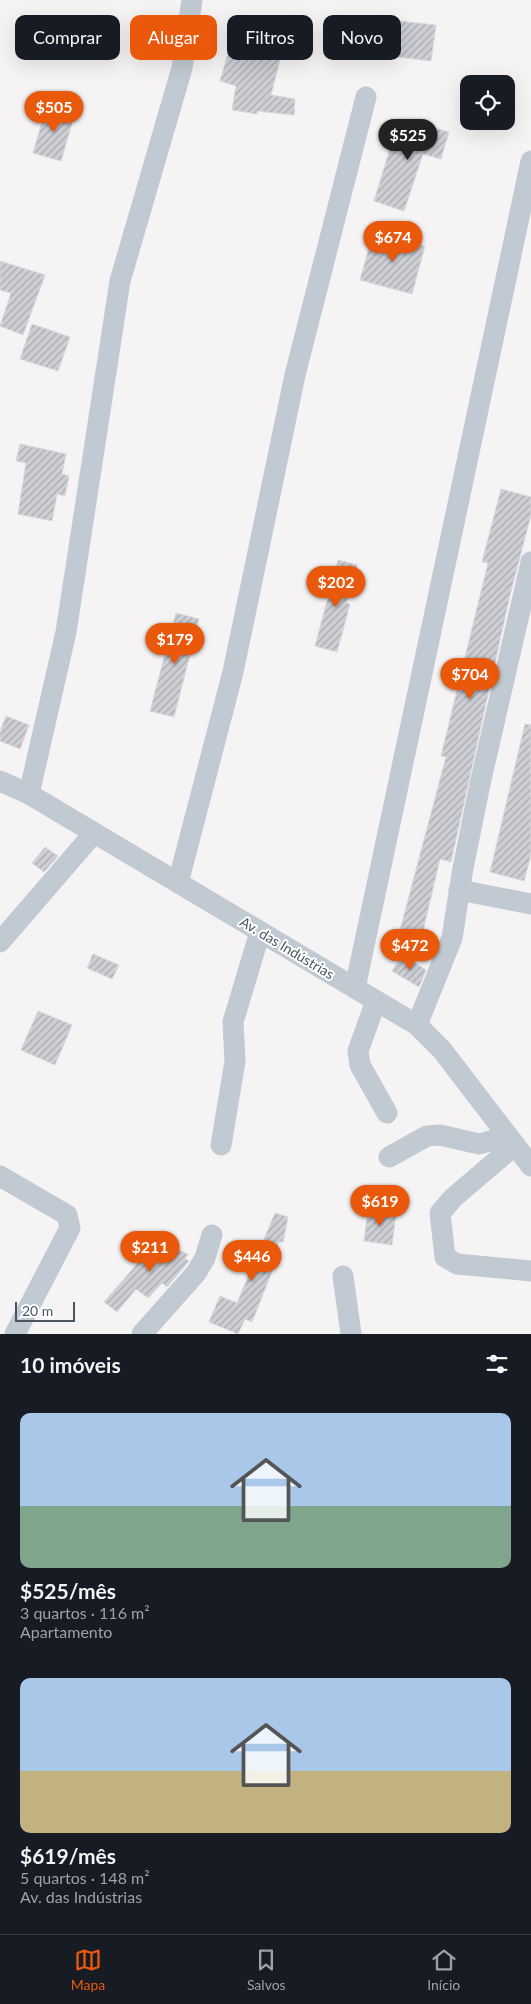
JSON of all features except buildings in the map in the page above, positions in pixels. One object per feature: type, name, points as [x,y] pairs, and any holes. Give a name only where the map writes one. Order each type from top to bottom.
[{"type":"street","points":[[29,794],[66,632],[120,280],[182,68],[192,0]]},
{"type":"street","points":[[178,883],[233,672],[295,375],[366,97]]},
{"type":"street","points":[[355,988],[531,161]]},
{"type":"street","points":[[417,1025],[452,938],[459,890],[480,784],[531,562]]},
{"type":"street","name":"Av. das Indústrias","points":[[0,781],[29,794],[417,1025],[442,1050],[531,1166]]},
{"type":"street","points":[[0,942],[94,833]]},
{"type":"street","points":[[459,890],[531,904]]},
{"type":"street","points":[[221,1146],[236,1061],[233,1022],[260,932]]},
{"type":"street","points":[[376,1001],[358,1051],[360,1065],[387,1113]]},
{"type":"street","points":[[390,1157],[427,1136],[440,1135],[479,1144],[511,1141]]},
{"type":"street","points":[[511,1141],[440,1213],[445,1257],[458,1264],[531,1271]]},
{"type":"street","points":[[0,1176],[67,1215],[70,1222],[70,1228],[15,1334]]},
{"type":"street","points":[[142,1334],[196,1273],[206,1258],[212,1234]]},
{"type":"street","points":[[343,1276],[351,1334]]}]
